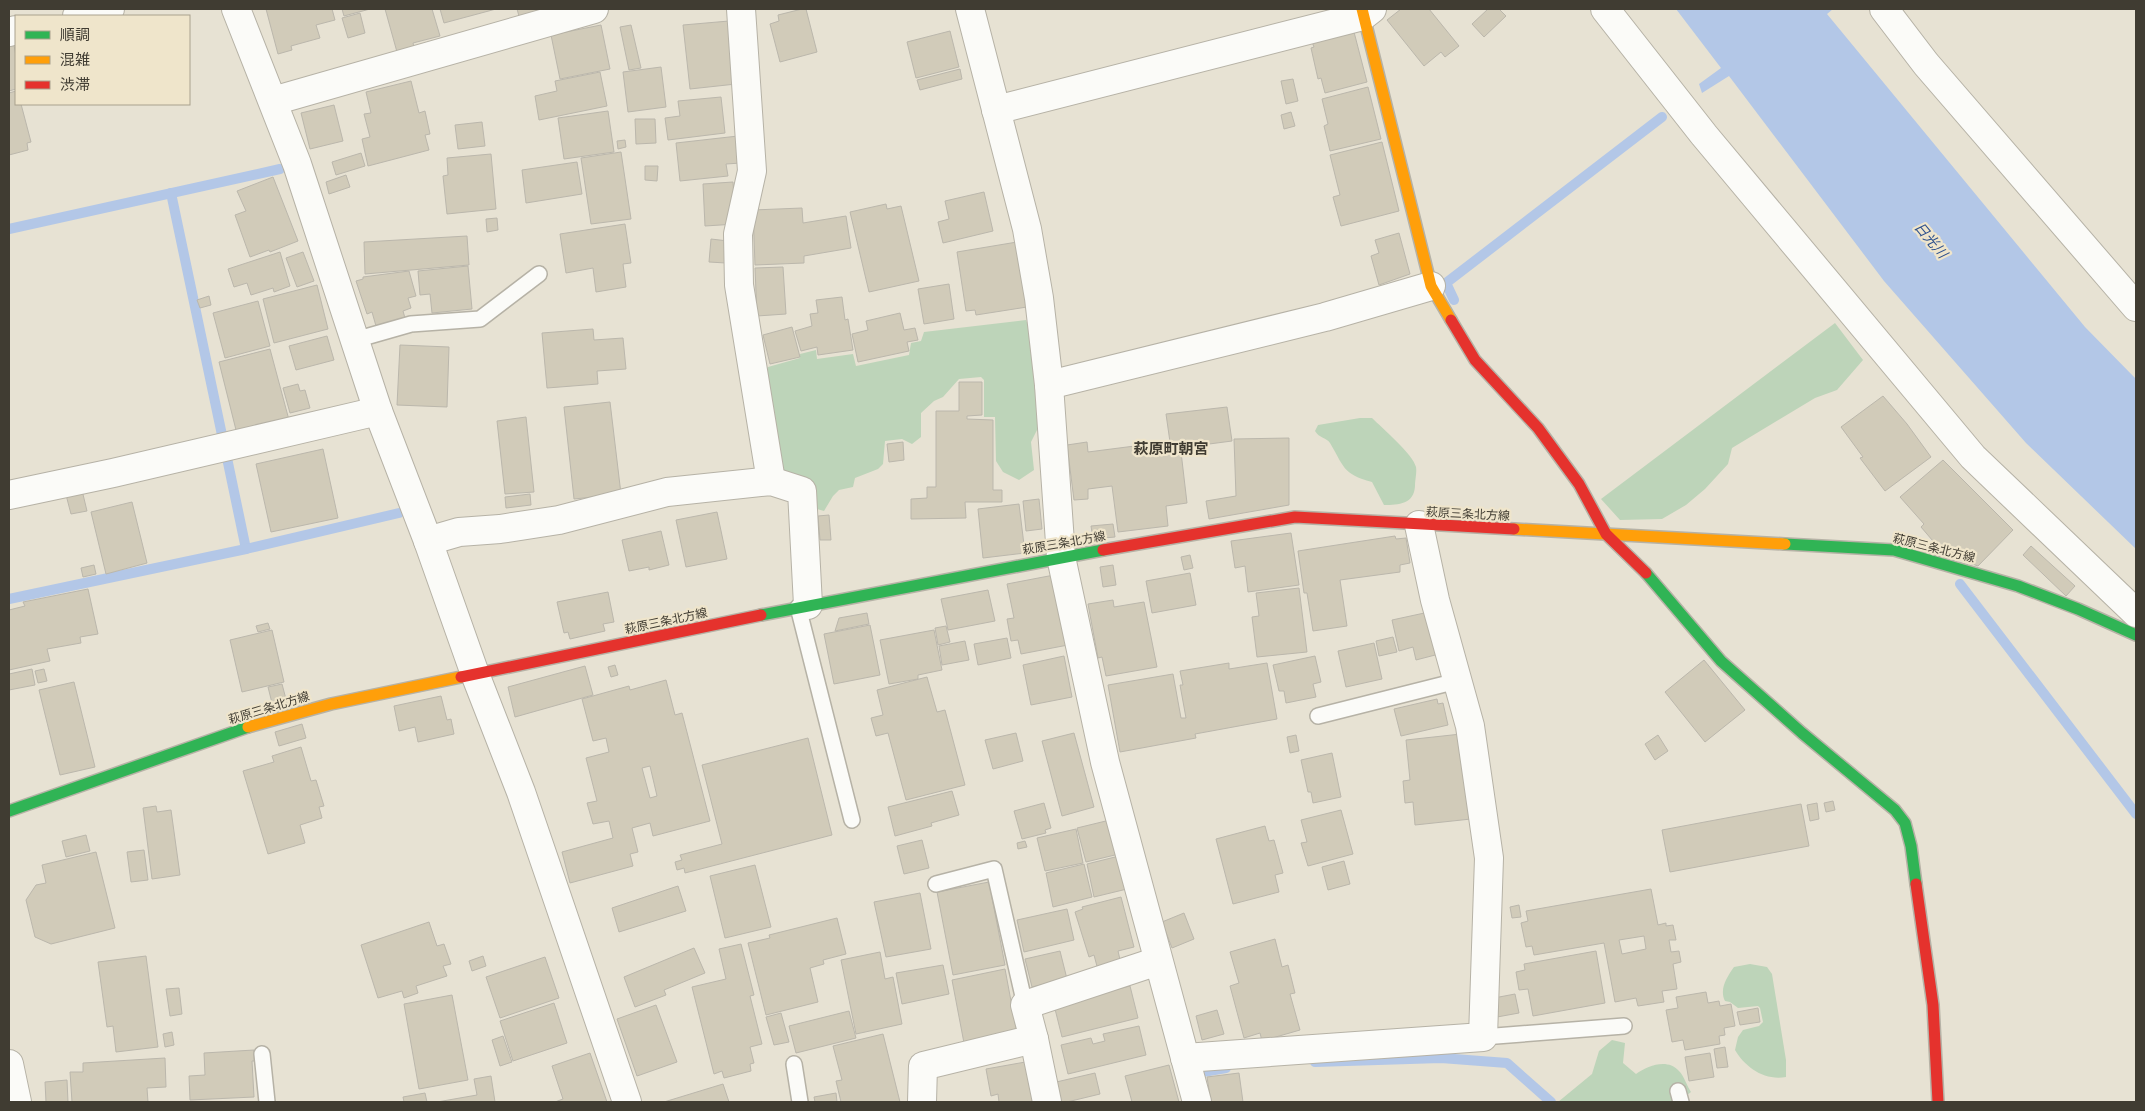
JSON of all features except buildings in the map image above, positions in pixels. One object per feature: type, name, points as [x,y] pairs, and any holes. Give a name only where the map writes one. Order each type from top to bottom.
[{"type":"main road","points":[[1366,11],[1431,286],[1475,360],[1538,428],[1579,484],[1606,534],[1646,573],[1721,661],[1802,733],[1895,810],[1904,823],[1910,846],[1933,1004],[1938,1102]]},
{"type":"main road","name":"萩原三条北方線","points":[[9,811],[258,724],[331,704],[803,606],[1061,557],[1295,517],[1894,550],[1966,569],[2026,588],[2092,614],[2136,636]]},
{"type":"street","points":[[82,15],[110,9]]},
{"type":"street","points":[[236,9],[303,183],[378,411],[428,541],[475,674],[521,792],[627,1102]]},
{"type":"street","points":[[741,9],[752,171],[738,234],[740,285],[772,481]]},
{"type":"street","points":[[970,9],[1027,229],[1049,385],[1061,557],[1105,762],[1197,1102]]},
{"type":"street","points":[[1605,9],[1704,135],[1973,457],[2136,614]]},
{"type":"street","points":[[1884,9],[1926,64],[2136,307]]},
{"type":"street","points":[[273,101],[586,10]]},
{"type":"street","points":[[996,110],[1366,11]]},
{"type":"street","points":[[1049,385],[1325,317],[1431,286]]},
{"type":"street","points":[[9,495],[113,473],[378,411]]},
{"type":"street","points":[[428,541],[459,532],[500,529],[559,520],[667,492],[772,481],[802,491],[803,606]]},
{"type":"street","points":[[1185,1058],[1483,1037],[1489,858],[1470,726],[1435,600],[1419,525]]},
{"type":"street","points":[[1046,1102],[1034,1039],[1025,1005],[1158,961]]},
{"type":"street","points":[[922,1102],[923,1066],[1034,1039]]},
{"type":"street","points":[[9,1064],[17,1102]]},
{"type":"lane","points":[[355,340],[411,324],[480,319],[539,274]]},
{"type":"lane","points":[[803,606],[852,820]]},
{"type":"lane","points":[[1318,716],[1457,680]]},
{"type":"lane","points":[[936,884],[994,868],[1025,1005]]},
{"type":"lane","points":[[1483,1037],[1624,1026]]},
{"type":"lane","points":[[262,1054],[266,1102]]},
{"type":"lane","points":[[794,1064],[800,1102]]},
{"type":"green space","points":[[1026,320],[1033,338],[1040,424],[1031,442],[1034,470],[1019,480],[1003,472],[996,461],[995,417],[984,417],[984,380],[981,377],[959,379],[943,397],[934,401],[921,413],[921,437],[912,444],[902,439],[885,441],[883,464],[878,469],[855,478],[853,487],[839,490],[824,511],[810,507],[777,473],[761,375],[768,367],[800,358],[800,354],[816,350],[817,359],[853,354],[856,366],[909,355],[911,343],[921,341],[924,332]]},
{"type":"green space","points":[[1835,323],[1863,360],[1837,390],[1815,398],[1732,448],[1728,464],[1705,489],[1686,505],[1662,519],[1620,520],[1601,499]]},
{"type":"green space","points":[[1360,418],[1372,418],[1403,448],[1414,462],[1416,467],[1415,486],[1412,497],[1409,500],[1395,505],[1384,505],[1372,482],[1349,472],[1329,441],[1315,431],[1318,425]]},
{"type":"green space","points":[[1750,964],[1767,967],[1772,974],[1786,1060],[1786,1077],[1778,1078],[1763,1075],[1744,1062],[1735,1050],[1738,1037],[1743,1030],[1759,1026],[1763,1022],[1758,1006],[1738,1008],[1725,1001],[1723,997],[1723,988],[1734,967]]},
{"type":"green space","points":[[1612,1040],[1625,1043],[1623,1063],[1636,1074],[1652,1066],[1669,1065],[1681,1073],[1691,1092],[1678,1102],[1558,1102],[1592,1074],[1599,1051]]},
{"type":"water","name":"日光川","points":[[1676,9],[1833,9],[1827,14],[2085,327],[2136,379],[2136,549],[2026,443],[1884,281],[1729,76],[1702,93],[1699,84],[1721,68]]},
{"type":"waterway","points":[[1454,300],[1446,283],[1662,117]]},
{"type":"waterway","points":[[9,229],[280,169]]},
{"type":"waterway","points":[[171,193],[222,435]]},
{"type":"waterway","points":[[227,458],[246,549]]},
{"type":"waterway","points":[[9,599],[246,549],[399,513]]},
{"type":"waterway","points":[[1960,584],[2136,814]]},
{"type":"waterway","points":[[1315,1062],[1441,1058],[1507,1063],[1551,1102]]},
{"type":"waterway","points":[[1203,1072],[1226,1068]]},
{"type":"traffic: fast","points":[[1785,544],[1894,550],[2018,586],[2078,609],[2136,635]]},
{"type":"traffic: fast","points":[[761,615],[1103,550]]},
{"type":"traffic: fast","points":[[1646,573],[1721,661],[1802,733],[1895,810],[1905,823],[1911,846],[1916,884]]},
{"type":"traffic: fast","points":[[9,811],[248,727]]},
{"type":"traffic: slow","points":[[1362,9],[1431,286],[1451,320]]},
{"type":"traffic: slow","points":[[1514,529],[1785,544]]},
{"type":"traffic: slow","points":[[248,727],[331,704],[461,677]]},
{"type":"traffic: jam","points":[[1451,320],[1475,360],[1538,428],[1579,484],[1606,534],[1646,573]]},
{"type":"traffic: jam","points":[[1103,550],[1295,517],[1514,529]]},
{"type":"traffic: jam","points":[[461,677],[761,615]]},
{"type":"traffic: jam","points":[[1916,884],[1933,1005],[1938,1102]]},
{"type":"district","name":"萩原町朝宮","points":[[1171,449]]}]
